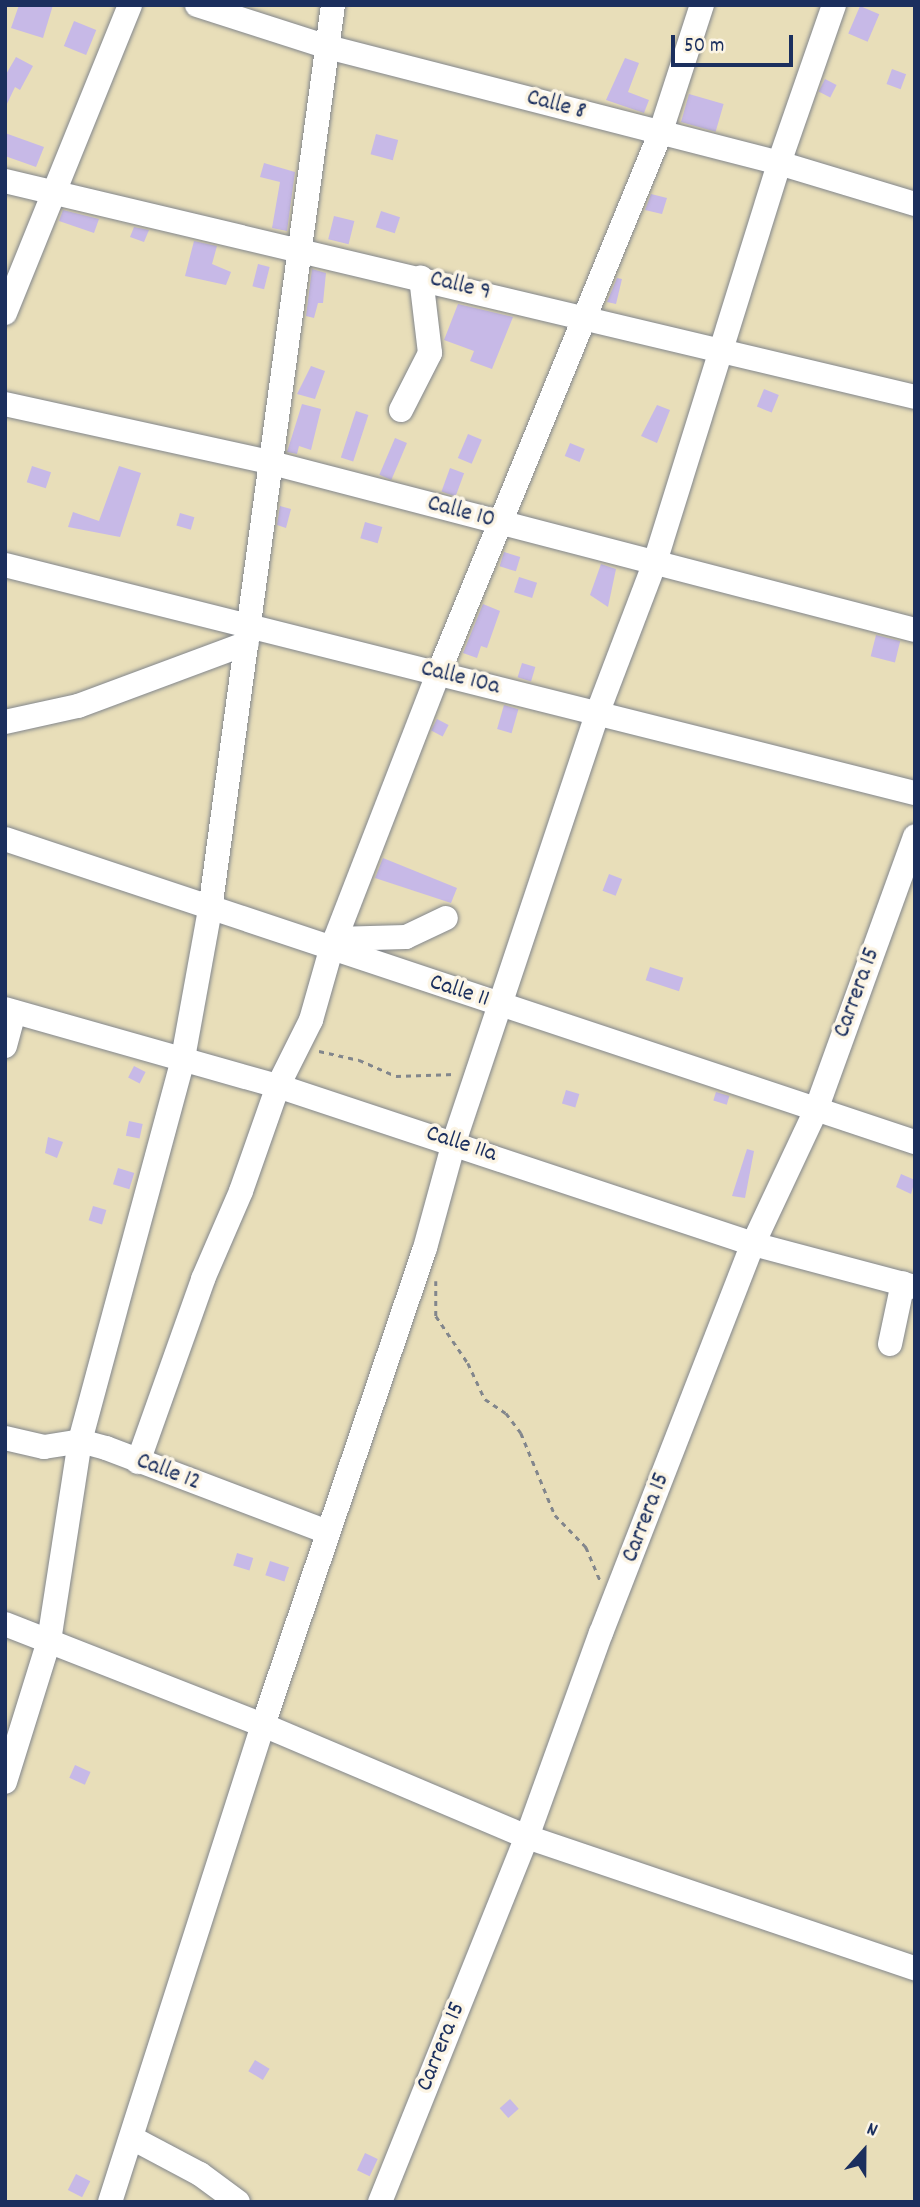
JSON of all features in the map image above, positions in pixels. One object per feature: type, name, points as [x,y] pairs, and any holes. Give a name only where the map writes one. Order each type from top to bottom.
[{"type":"street","points":[[5,313],[130,5]]},
{"type":"street","name":"Calle 8","points":[[197,5],[328,47],[779,163],[915,204]]},
{"type":"street","points":[[5,1782],[49,1641],[80,1441],[183,1058],[210,910],[248,634],[268,462],[302,248],[333,5]]},
{"type":"street","points":[[138,1462],[203,1279],[241,1191],[278,1086],[302,1041],[333,944],[438,674],[581,317],[660,134],[702,5]]},
{"type":"street","points":[[110,2202],[263,1725],[425,1248],[454,1142],[597,714],[654,562],[779,163],[834,5]]},
{"type":"street","name":"Calle 9","points":[[5,181],[302,248],[915,397]]},
{"type":"street","points":[[401,410],[430,353],[421,278]]},
{"type":"street","name":"Calle 10","points":[[5,404],[268,462],[915,630]]},
{"type":"street","name":"Calle 10a","points":[[5,565],[248,634],[438,674],[915,793]]},
{"type":"street","points":[[5,722],[78,706],[248,634]]},
{"type":"street","name":"Carrera 15","points":[[380,2202],[527,1837],[615,1598],[753,1244],[816,1110],[915,836]]},
{"type":"street","name":"Calle 11","points":[[5,839],[210,910],[333,944],[501,1006],[915,1142]]},
{"type":"street","points":[[333,944],[406,937],[446,918]]},
{"type":"street","points":[[5,1045],[10,1010]]},
{"type":"street","name":"Calle 11a","points":[[10,1010],[278,1086],[454,1142],[753,1244],[909,1285]]},
{"type":"street","points":[[890,1343],[909,1285]]},
{"type":"street","name":"Calle 12","points":[[5,1438],[44,1447],[80,1441],[327,1532]]},
{"type":"street","points":[[5,1624],[263,1725],[527,1837],[915,1968]]},
{"type":"street","points":[[132,2138],[200,2174],[239,2202]]},
{"type":"path","points":[[302,1041],[313,1050],[359,1060],[396,1076],[427,1078],[480,1068]]},
{"type":"path","points":[[425,1248],[436,1279],[436,1316],[468,1363],[485,1399],[506,1413],[521,1433],[555,1515],[586,1546],[605,1592],[615,1598]]},
{"type":"building","points":[[19,5],[53,5],[43,38],[11,28]]},
{"type":"building","points":[[860,6],[879,14],[868,42],[848,34]]},
{"type":"building","points":[[74,21],[96,30],[86,55],[64,46]]},
{"type":"building","points":[[16,57],[33,66],[20,90],[15,87],[5,108],[5,76]]},
{"type":"building","points":[[625,58],[639,63],[628,92],[649,100],[644,113],[606,100]]},
{"type":"building","points":[[892,69],[906,74],[901,89],[887,84]]},
{"type":"building","points":[[825,79],[837,85],[830,97],[819,91]]},
{"type":"building","points":[[689,94],[724,104],[716,132],[681,122]]},
{"type":"building","points":[[5,133],[44,147],[36,167],[5,156]]},
{"type":"building","points":[[376,134],[398,140],[393,160],[371,154]]},
{"type":"building","points":[[264,163],[295,172],[287,231],[272,228],[280,182],[260,177]]},
{"type":"building","points":[[651,194],[667,198],[662,214],[645,210]]},
{"type":"building","points":[[63,210],[99,219],[94,233],[59,221]]},
{"type":"building","points":[[381,211],[400,217],[395,233],[376,227]]},
{"type":"building","points":[[334,216],[354,221],[349,244],[328,239]]},
{"type":"building","points":[[134,227],[149,230],[144,242],[130,237]]},
{"type":"building","points":[[194,241],[217,246],[212,264],[231,272],[226,285],[185,276]]},
{"type":"building","points":[[258,264],[270,267],[264,289],[252,286]]},
{"type":"building","points":[[312,269],[326,273],[323,303],[318,303],[314,318],[306,316]]},
{"type":"building","points":[[617,278],[622,279],[616,304],[607,302]]},
{"type":"building","points":[[458,304],[513,317],[492,369],[470,361],[474,351],[444,340]]},
{"type":"building","points":[[311,366],[325,371],[315,399],[297,394]]},
{"type":"building","points":[[764,389],[779,395],[772,413],[757,407]]},
{"type":"building","points":[[302,404],[321,409],[311,450],[299,446],[297,454],[287,452]]},
{"type":"building","points":[[657,405],[670,410],[657,443],[641,436]]},
{"type":"building","points":[[356,411],[368,415],[353,462],[341,458]]},
{"type":"building","points":[[468,434],[482,440],[472,464],[458,458]]},
{"type":"building","points":[[395,438],[407,443],[391,480],[379,475]]},
{"type":"building","points":[[570,443],[585,449],[580,462],[565,456]]},
{"type":"building","points":[[32,466],[51,472],[46,488],[27,482]]},
{"type":"building","points":[[119,466],[141,473],[120,537],[68,527],[73,512],[99,521]]},
{"type":"building","points":[[450,468],[464,473],[456,497],[441,491]]},
{"type":"building","points":[[280,506],[291,509],[286,528],[277,525]]},
{"type":"building","points":[[180,513],[194,517],[191,530],[176,525]]},
{"type":"building","points":[[365,522],[382,527],[378,543],[360,538]]},
{"type":"building","points":[[504,552],[520,557],[516,571],[500,566]]},
{"type":"building","points":[[601,564],[616,569],[608,607],[590,595]]},
{"type":"building","points":[[519,577],[537,583],[532,598],[514,592]]},
{"type":"building","points":[[483,604],[500,611],[487,648],[481,646],[477,658],[463,653]]},
{"type":"building","points":[[876,635],[900,641],[895,662],[871,656]]},
{"type":"building","points":[[522,663],[535,667],[531,681],[518,677]]},
{"type":"building","points":[[504,705],[518,709],[512,733],[497,729]]},
{"type":"building","points":[[437,719],[449,725],[443,736],[431,731]]},
{"type":"building","points":[[383,858],[457,888],[451,903],[375,878]]},
{"type":"building","points":[[609,874],[622,879],[616,896],[603,891]]},
{"type":"building","points":[[650,967],[683,978],[679,991],[646,980]]},
{"type":"building","points":[[134,1066],[146,1072],[140,1083],[128,1078]]},
{"type":"building","points":[[566,1090],[579,1094],[575,1107],[562,1103]]},
{"type":"building","points":[[716,1092],[729,1096],[727,1105],[713,1101]]},
{"type":"building","points":[[129,1121],[143,1124],[140,1139],[126,1136]]},
{"type":"building","points":[[48,1137],[63,1142],[57,1158],[45,1153]]},
{"type":"building","points":[[747,1149],[754,1151],[745,1198],[732,1196]]},
{"type":"building","points":[[118,1168],[134,1173],[129,1189],[113,1184]]},
{"type":"building","points":[[901,1174],[915,1180],[911,1194],[896,1187]]},
{"type":"building","points":[[93,1206],[106,1210],[102,1224],[89,1220]]},
{"type":"building","points":[[237,1553],[253,1558],[249,1570],[233,1565]]},
{"type":"building","points":[[270,1561],[289,1567],[284,1581],[265,1575]]},
{"type":"building","points":[[75,1765],[91,1772],[85,1785],[69,1778]]},
{"type":"building","points":[[255,2060],[270,2069],[263,2080],[248,2071]]},
{"type":"building","points":[[510,2099],[519,2109],[508,2118],[500,2108]]},
{"type":"building","points":[[365,2153],[378,2159],[370,2176],[357,2170]]},
{"type":"building","points":[[76,2174],[90,2181],[82,2197],[68,2190]]}]
